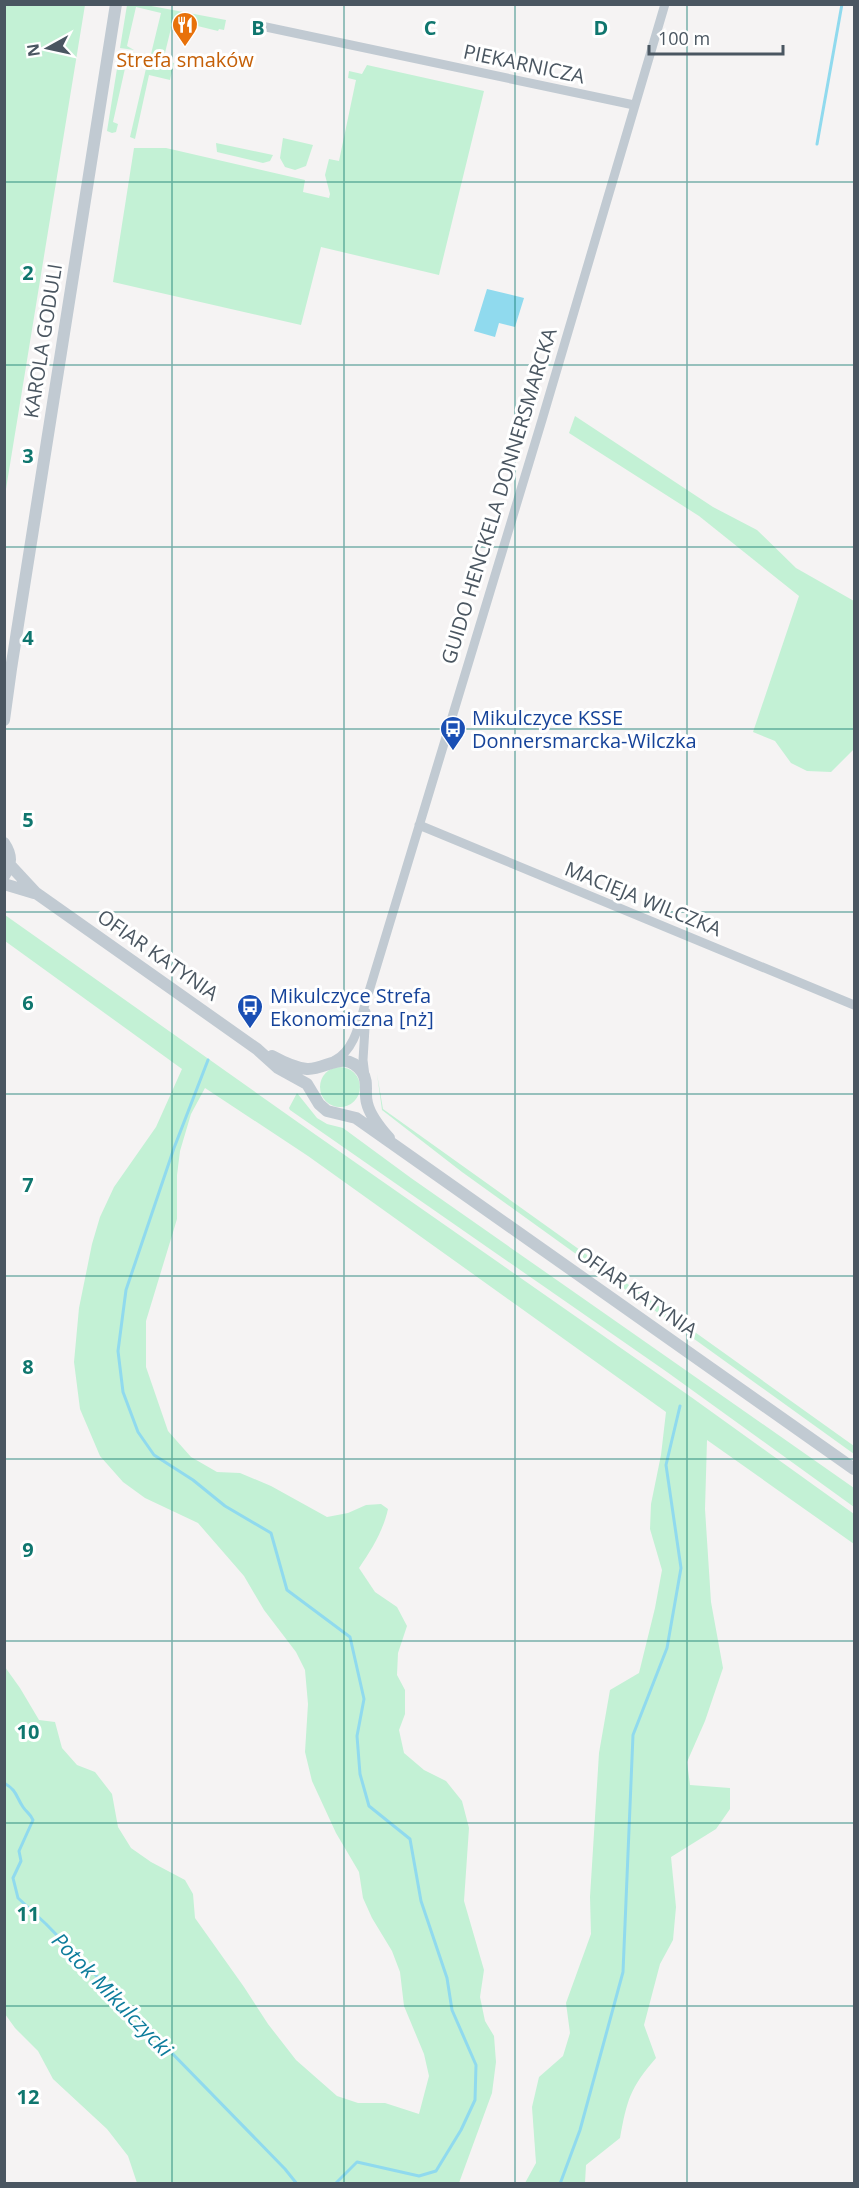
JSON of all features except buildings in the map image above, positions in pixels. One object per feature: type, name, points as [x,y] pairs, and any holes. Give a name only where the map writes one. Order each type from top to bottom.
[{"type":"street","name":"KAROLA GODULI","points":[[4,720],[116,4]]},
{"type":"street","name":"GUIDO HENCKELA DONNERSMARCKA","points":[[328,1063],[346,1053],[351,1045],[367,998],[542,420],[664,4]]},
{"type":"street","name":"PIEKARNICZA","points":[[266,27],[634,105]]},
{"type":"street","name":"MACIEJA WILCZKA","points":[[419,825],[855,1005]]},
{"type":"street","points":[[5,843],[11,857],[7,870]]},
{"type":"street","name":"OFIAR KATYNIA","points":[[7,870],[36,893],[257,1049],[278,1068],[307,1084],[319,1104],[327,1111],[356,1118],[379,1137],[397,1147],[855,1469]]},
{"type":"street","name":"OFIAR KATYNIA","points":[[4,884],[36,893]]},
{"type":"street","name":"GUIDO HENCKELA DONNERSMARCKA","points":[[365,1077],[363,1060],[367,998]]},
{"type":"street","name":"OFIAR KATYNIA","points":[[257,1049],[308,1069],[341,1060],[353,1064],[365,1077],[366,1096],[371,1114],[397,1147]]},
{"type":"street","points":[[315,1097],[314,1079],[328,1063]]},
{"type":"street","points":[[342,1114],[360,1106],[366,1096]]},
{"type":"green space","points":[[4,5],[85,5],[5,495]]},
{"type":"green space","points":[[127,5],[146,5],[226,20],[224,30],[219,29],[218,31],[173,20],[164,57],[151,54],[161,13],[136,7],[127,46],[134,50],[120,48]]},
{"type":"green space","points":[[120,50],[135,53],[135,56],[128,55],[113,122],[118,124],[116,132],[112,133],[107,131]]},
{"type":"green space","points":[[142,55],[174,63],[170,80],[149,75],[135,139],[130,137],[148,60],[142,58]]},
{"type":"green space","points":[[367,65],[484,91],[439,275],[321,247],[301,325],[113,282],[134,148],[166,148],[305,180],[303,192],[329,198],[325,175],[329,159],[339,161],[356,80],[348,78],[349,71],[362,74]]},
{"type":"green space","points":[[283,138],[313,145],[306,166],[295,170],[285,167],[280,158]]},
{"type":"green space","points":[[216,143],[273,155],[270,161],[263,163],[217,152]]},
{"type":"green space","points":[[575,416],[713,507],[757,530],[796,568],[854,601],[854,749],[831,772],[807,771],[791,763],[775,741],[753,732],[799,596],[699,516],[569,433]]},
{"type":"green space","points":[[5,915],[854,1514],[854,1544],[707,1440],[705,1509],[711,1602],[723,1668],[705,1721],[687,1762],[690,1785],[730,1788],[730,1809],[716,1829],[671,1857],[676,1907],[673,1940],[660,1964],[644,2025],[656,2058],[635,2086],[625,2114],[620,2138],[586,2165],[585,2183],[525,2183],[536,2163],[532,2107],[539,2077],[563,2056],[570,2033],[566,2003],[591,1934],[590,1897],[599,1753],[610,1690],[639,1673],[655,1608],[662,1570],[650,1529],[651,1504],[661,1455],[666,1412],[308,1156],[205,1088],[191,1114],[180,1151],[177,1175],[177,1219],[146,1321],[146,1367],[168,1431],[191,1457],[217,1472],[240,1473],[271,1486],[327,1517],[348,1513],[366,1505],[381,1504],[388,1509],[376,1540],[359,1568],[375,1592],[397,1607],[407,1626],[398,1653],[397,1675],[405,1690],[405,1714],[399,1730],[404,1753],[424,1770],[446,1781],[462,1801],[469,1828],[464,1901],[484,1970],[480,1997],[485,2021],[494,2036],[496,2062],[492,2093],[459,2183],[137,2183],[128,2156],[107,2129],[53,2079],[38,2051],[15,2028],[5,2014],[5,1667],[39,1720],[55,1722],[62,1748],[77,1765],[95,1772],[112,1794],[118,1827],[131,1848],[151,1862],[185,1880],[193,1894],[195,1918],[268,2024],[296,2060],[337,2096],[358,2103],[385,2103],[419,2114],[429,2076],[424,2054],[404,2006],[400,1972],[392,1951],[372,1918],[363,1898],[359,1872],[336,1833],[312,1781],[305,1752],[308,1704],[305,1670],[296,1652],[264,1610],[244,1576],[198,1523],[145,1498],[123,1482],[100,1456],[80,1409],[74,1362],[79,1308],[100,1217],[114,1187],[156,1127],[182,1069],[5,941]]},
{"type":"green space","points":[[340,1067],[348,1068],[354,1073],[359,1079],[359,1095],[354,1101],[348,1106],[340,1107],[332,1106],[326,1101],[321,1095],[320,1087],[321,1079],[326,1073],[332,1068]]},
{"type":"green space","points":[[377,1074],[383,1109],[854,1446],[854,1454],[462,1172],[382,1110]]},
{"type":"green space","points":[[297,1093],[317,1118],[327,1124],[343,1128],[854,1488],[854,1507],[667,1372],[290,1110]]},
{"type":"water","points":[[487,289],[524,298],[515,327],[499,323],[495,337],[474,331]]},
{"type":"waterway","points":[[817,144],[842,4]]},
{"type":"waterway","points":[[208,1060],[174,1148],[126,1290],[118,1351],[123,1392],[138,1432],[154,1455],[193,1480],[225,1506],[271,1533],[287,1590],[350,1637],[364,1699],[357,1736],[360,1774],[369,1806],[410,1839],[421,1901],[447,1978],[452,2010],[476,2065],[475,2100],[461,2130],[436,2171],[419,2176],[357,2162],[335,2184]]},
{"type":"waterway","points":[[560,2184],[580,2130],[623,1972],[633,1735],[667,1648],[681,1568],[666,1465],[680,1406]]},
{"type":"waterway","name":"Potok Mikulczycki","points":[[4,1783],[14,1791],[33,1820],[19,1851],[21,1861],[13,1878],[18,1898],[46,1924],[297,2184]]},
{"type":"place","name":"Strefa smaków","points":[[185,48]]},
{"type":"place","name":"Mikulczyce KSSE Donnersmarcka-Wilczka","points":[[453,752]]},
{"type":"place","name":"Mikulczyce Strefa Ekonomiczna [nż]","points":[[250,1030]]}]
